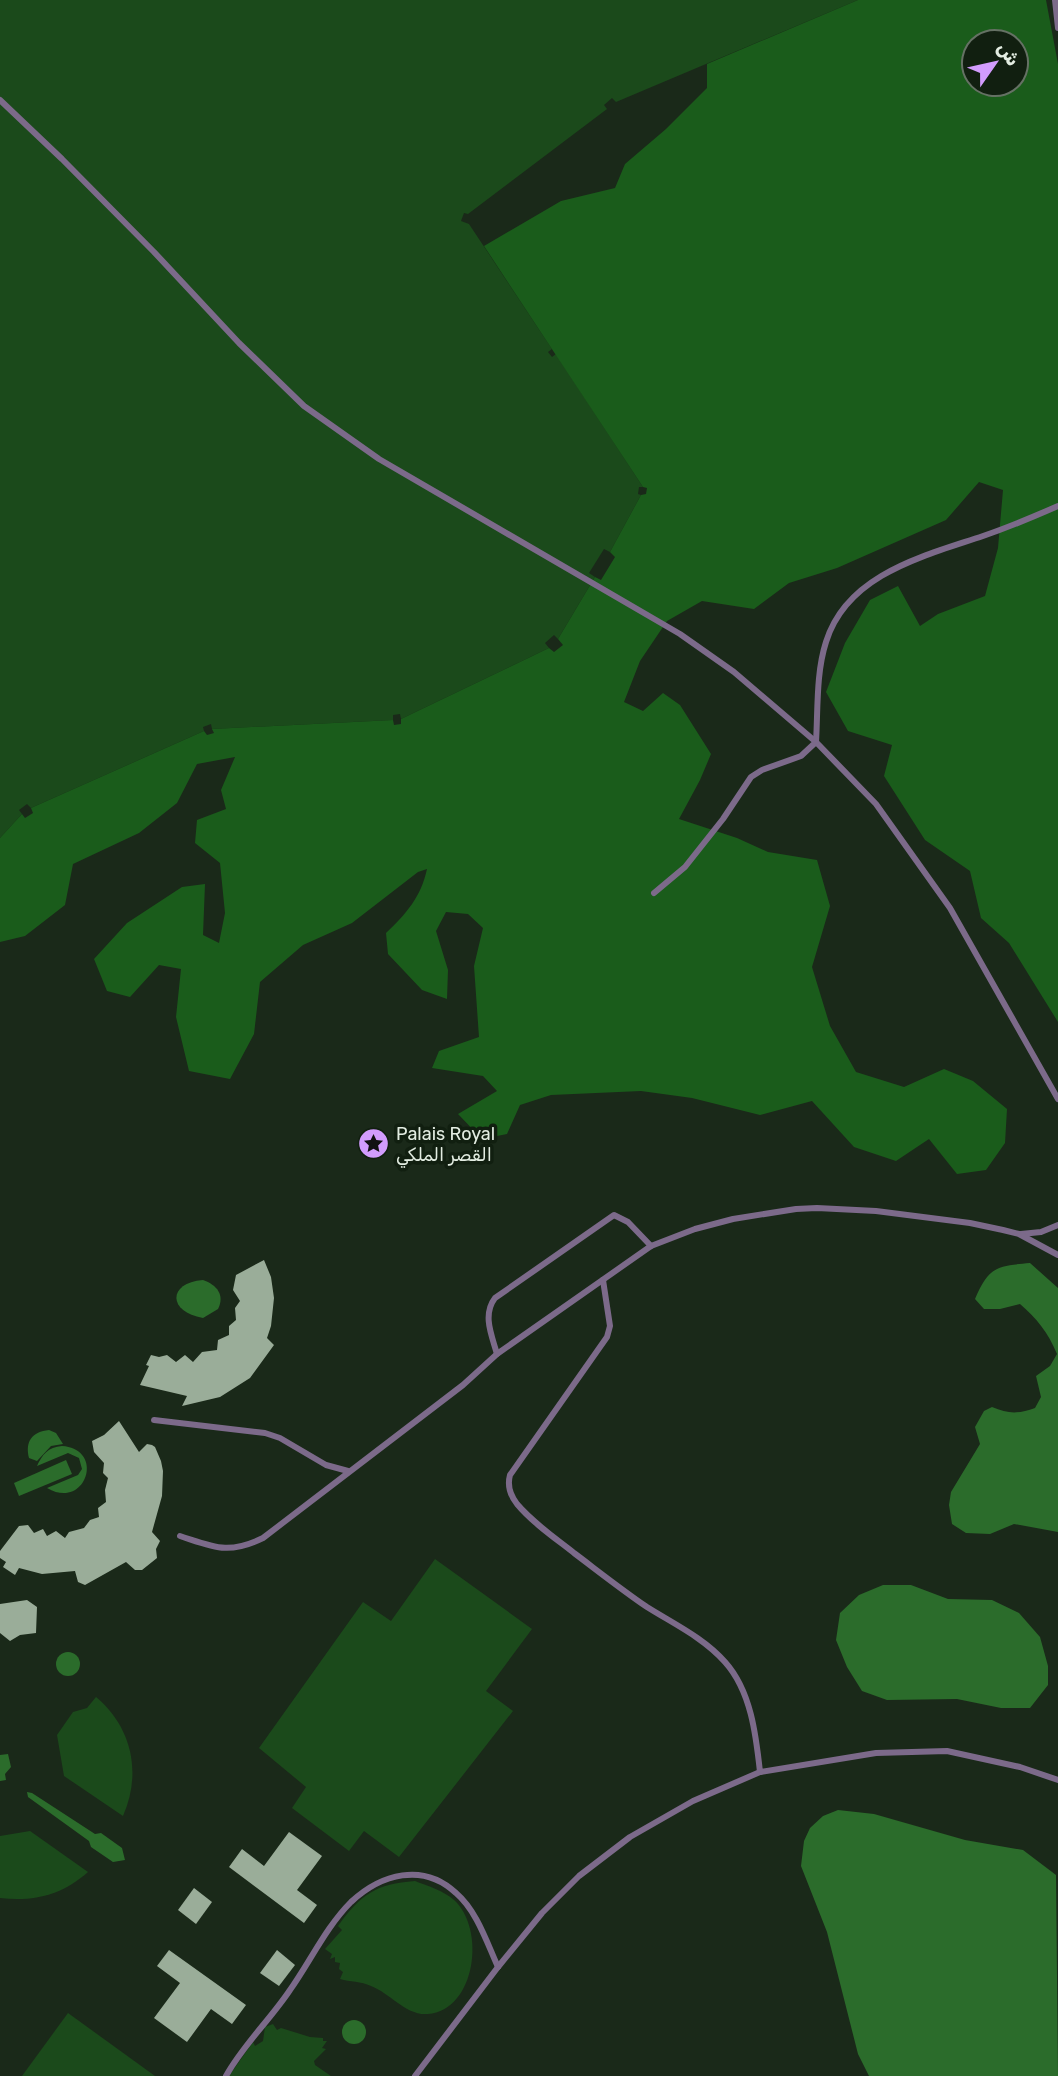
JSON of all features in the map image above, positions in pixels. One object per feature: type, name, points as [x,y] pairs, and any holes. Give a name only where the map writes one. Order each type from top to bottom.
[{"type":"lane","points":[[1055,0],[1058,28]]},
{"type":"lane","points":[[0,100],[71,168],[239,343],[304,406],[401,472],[680,634],[734,672],[816,742],[876,804],[950,908],[1058,1099]]},
{"type":"lane","points":[[654,893],[685,867],[723,819],[751,777],[762,770],[801,756],[816,742],[820,666],[826,641],[836,619],[851,600],[871,582],[900,565],[1010,527],[1058,506]]},
{"type":"lane","points":[[180,1536],[214,1548],[227,1549],[247,1546],[263,1538],[463,1385],[498,1354],[651,1246],[695,1230],[733,1219],[775,1212],[817,1208],[876,1211],[970,1223],[1019,1234],[1058,1255]]},
{"type":"lane","points":[[498,1354],[489,1328],[488,1314],[491,1304],[495,1298],[559,1251],[614,1215],[628,1222],[651,1246]]},
{"type":"lane","points":[[1019,1234],[1041,1232],[1058,1225]]},
{"type":"lane","points":[[603,1280],[610,1326],[607,1337],[510,1475],[510,1490],[518,1505],[547,1532],[644,1605],[707,1644],[726,1663],[741,1687],[747,1704],[756,1738],[760,1772]]},
{"type":"lane","points":[[154,1420],[265,1433],[280,1438],[326,1465],[348,1471]]},
{"type":"lane","points":[[415,2076],[542,1913],[579,1876],[631,1837],[693,1801],[760,1772],[876,1753],[947,1751],[1020,1767],[1058,1780]]},
{"type":"lane","points":[[226,2076],[289,1992],[350,1903],[388,1877],[422,1876],[456,1892],[469,1908],[498,1967]]},
{"type":"shaded area","points":[[0,0],[858,0],[616,102],[612,98],[604,105],[607,109],[468,214],[464,213],[461,221],[469,224],[552,349],[548,352],[552,357],[556,354],[643,487],[639,487],[638,494],[641,495],[610,552],[604,549],[589,573],[595,577],[558,639],[554,635],[545,643],[549,648],[401,719],[400,714],[393,715],[393,720],[212,729],[211,724],[203,727],[204,731],[31,808],[27,804],[19,810],[22,814],[0,838]]},
{"type":"shaded area","points":[[858,0],[1046,0],[1058,64],[1058,1022],[1009,943],[981,918],[970,871],[925,840],[884,776],[892,745],[848,731],[826,692],[845,643],[870,600],[898,586],[920,626],[938,614],[985,596],[998,548],[1003,490],[979,482],[946,520],[837,568],[789,583],[754,609],[702,601],[667,621],[640,661],[624,702],[643,711],[663,693],[680,705],[711,754],[679,819],[737,838],[768,852],[817,860],[830,906],[812,967],[830,1026],[856,1072],[904,1087],[944,1069],[973,1081],[1007,1109],[1005,1143],[986,1170],[957,1174],[929,1139],[896,1161],[854,1147],[812,1101],[760,1115],[692,1098],[641,1091],[551,1095],[520,1105],[507,1134],[482,1139],[458,1114],[497,1091],[483,1076],[432,1068],[439,1051],[479,1037],[474,966],[483,928],[468,914],[446,912],[436,931],[448,970],[447,999],[422,990],[388,954],[386,933],[412,904],[427,869],[418,872],[352,923],[303,945],[260,982],[254,1034],[230,1079],[189,1071],[176,1017],[181,969],[159,965],[130,997],[107,991],[94,959],[127,923],[182,887],[205,884],[203,935],[219,943],[225,913],[220,863],[195,843],[197,820],[226,809],[221,790],[235,757],[197,764],[177,803],[139,833],[73,864],[65,905],[25,936],[0,942],[0,838],[22,814],[25,818],[33,813],[31,808],[204,731],[207,735],[214,733],[212,729],[393,720],[394,725],[401,724],[401,719],[549,648],[554,652],[563,645],[558,639],[595,577],[601,580],[615,557],[610,552],[641,495],[646,494],[647,488],[643,487],[484,246],[561,201],[615,188],[625,164],[666,129],[707,88],[707,64]]},
{"type":"shaded area","points":[[1030,1263],[1058,1288],[1058,1532],[1014,1524],[990,1534],[966,1533],[952,1524],[949,1505],[951,1492],[980,1444],[975,1427],[984,1411],[992,1407],[1014,1412],[1035,1408],[1041,1397],[1036,1376],[1050,1366],[1057,1354],[1042,1326],[1020,1304],[1000,1309],[984,1309],[975,1299],[985,1280],[995,1270],[1009,1265]]},
{"type":"shaded area","points":[[203,1280],[216,1288],[221,1299],[218,1309],[203,1318],[183,1310],[176,1298],[183,1286]]},
{"type":"shaded area","points":[[49,1430],[56,1433],[63,1444],[51,1446],[37,1461],[29,1458],[31,1438]]},
{"type":"shaded area","points":[[62,1446],[76,1450],[84,1457],[87,1467],[86,1477],[72,1492],[61,1493],[47,1488],[78,1475],[82,1469],[79,1458],[68,1453],[37,1466],[46,1452]]},
{"type":"shaded area","points":[[66,1460],[72,1474],[19,1496],[14,1483]]},
{"type":"shaded area","points":[[435,1559],[532,1629],[486,1691],[513,1711],[399,1857],[364,1831],[349,1851],[292,1808],[306,1787],[259,1748],[363,1602],[391,1621]]},
{"type":"shaded area","points":[[883,1585],[911,1585],[948,1599],[992,1600],[1019,1613],[1040,1637],[1048,1666],[1048,1685],[1030,1708],[1001,1708],[957,1699],[887,1700],[862,1691],[847,1667],[836,1640],[840,1613],[859,1595]]},
{"type":"shaded area","points":[[68,1652],[79,1659],[80,1664],[73,1675],[68,1676],[57,1669],[56,1664],[63,1653]]},
{"type":"shaded area","points":[[96,1697],[118,1722],[130,1752],[132,1783],[123,1816],[64,1776],[57,1735],[73,1712],[87,1708]]},
{"type":"shaded area","points":[[8,1754],[11,1767],[5,1774],[6,1780],[0,1781],[0,1755]]},
{"type":"shaded area","points":[[27,1792],[95,1834],[101,1833],[122,1848],[125,1860],[113,1862],[91,1847],[89,1841],[28,1797]]},
{"type":"shaded area","points":[[838,1810],[874,1814],[965,1840],[1023,1850],[1056,1875],[1058,2076],[869,2076],[858,2054],[827,1932],[801,1866],[804,1841],[810,1828],[823,1816]]},
{"type":"shaded area","points":[[30,1831],[88,1872],[68,1886],[47,1895],[24,1899],[0,1898],[0,1836]]},
{"type":"shaded area","points":[[415,1881],[441,1891],[454,1900],[464,1913],[470,1929],[472,1948],[466,1984],[457,1999],[444,2009],[428,2014],[405,2008],[367,1984],[340,1979],[343,1972],[339,1969],[340,1963],[335,1962],[335,1957],[330,1959],[332,1954],[325,1949],[342,1930],[338,1926],[362,1898],[380,1888]]},
{"type":"shaded area","points":[[68,2013],[155,2076],[22,2076]]},
{"type":"shaded area","points":[[354,2020],[363,2023],[366,2032],[363,2041],[354,2044],[345,2041],[342,2032],[345,2023]]},
{"type":"shaded area","points":[[273,2024],[277,2030],[281,2028],[327,2041],[322,2048],[326,2049],[314,2061],[315,2065],[331,2076],[229,2076],[253,2042],[255,2046],[263,2041],[265,2027]]},
{"type":"building","points":[[264,1260],[271,1277],[274,1298],[267,1338],[274,1345],[250,1378],[220,1397],[182,1406],[187,1396],[140,1385],[151,1355],[167,1355],[176,1362],[185,1355],[193,1362],[202,1352],[217,1350],[218,1340],[229,1335],[229,1326],[236,1320],[235,1308],[240,1301],[233,1290],[236,1275]]},
{"type":"building","points":[[119,1421],[139,1452],[147,1444],[152,1445],[161,1461],[162,1496],[152,1532],[160,1541],[156,1549],[157,1558],[142,1570],[135,1570],[126,1562],[85,1585],[78,1582],[75,1571],[42,1574],[19,1568],[15,1575],[3,1567],[6,1562],[0,1558],[0,1551],[19,1526],[28,1525],[34,1533],[43,1529],[47,1536],[56,1531],[65,1538],[69,1532],[84,1528],[90,1520],[99,1517],[98,1508],[106,1502],[108,1478],[103,1473],[104,1463],[94,1452],[92,1441],[104,1435]]},
{"type":"building","points":[[27,1600],[37,1607],[36,1633],[20,1635],[10,1641],[0,1633],[0,1604]]},
{"type":"building","points":[[289,1832],[322,1856],[297,1890],[317,1905],[304,1923],[229,1867],[242,1849],[264,1866]]},
{"type":"building","points":[[194,1888],[212,1902],[196,1924],[178,1910]]},
{"type":"building","points":[[169,1950],[246,2005],[232,2024],[211,2009],[187,2042],[154,2018],[180,1983],[157,1966]]},
{"type":"building","points":[[277,1950],[295,1965],[279,1986],[260,1973]]},
{"type":"place","name":"Palais Royal القصر الملكي","points":[[373,1144]]}]
